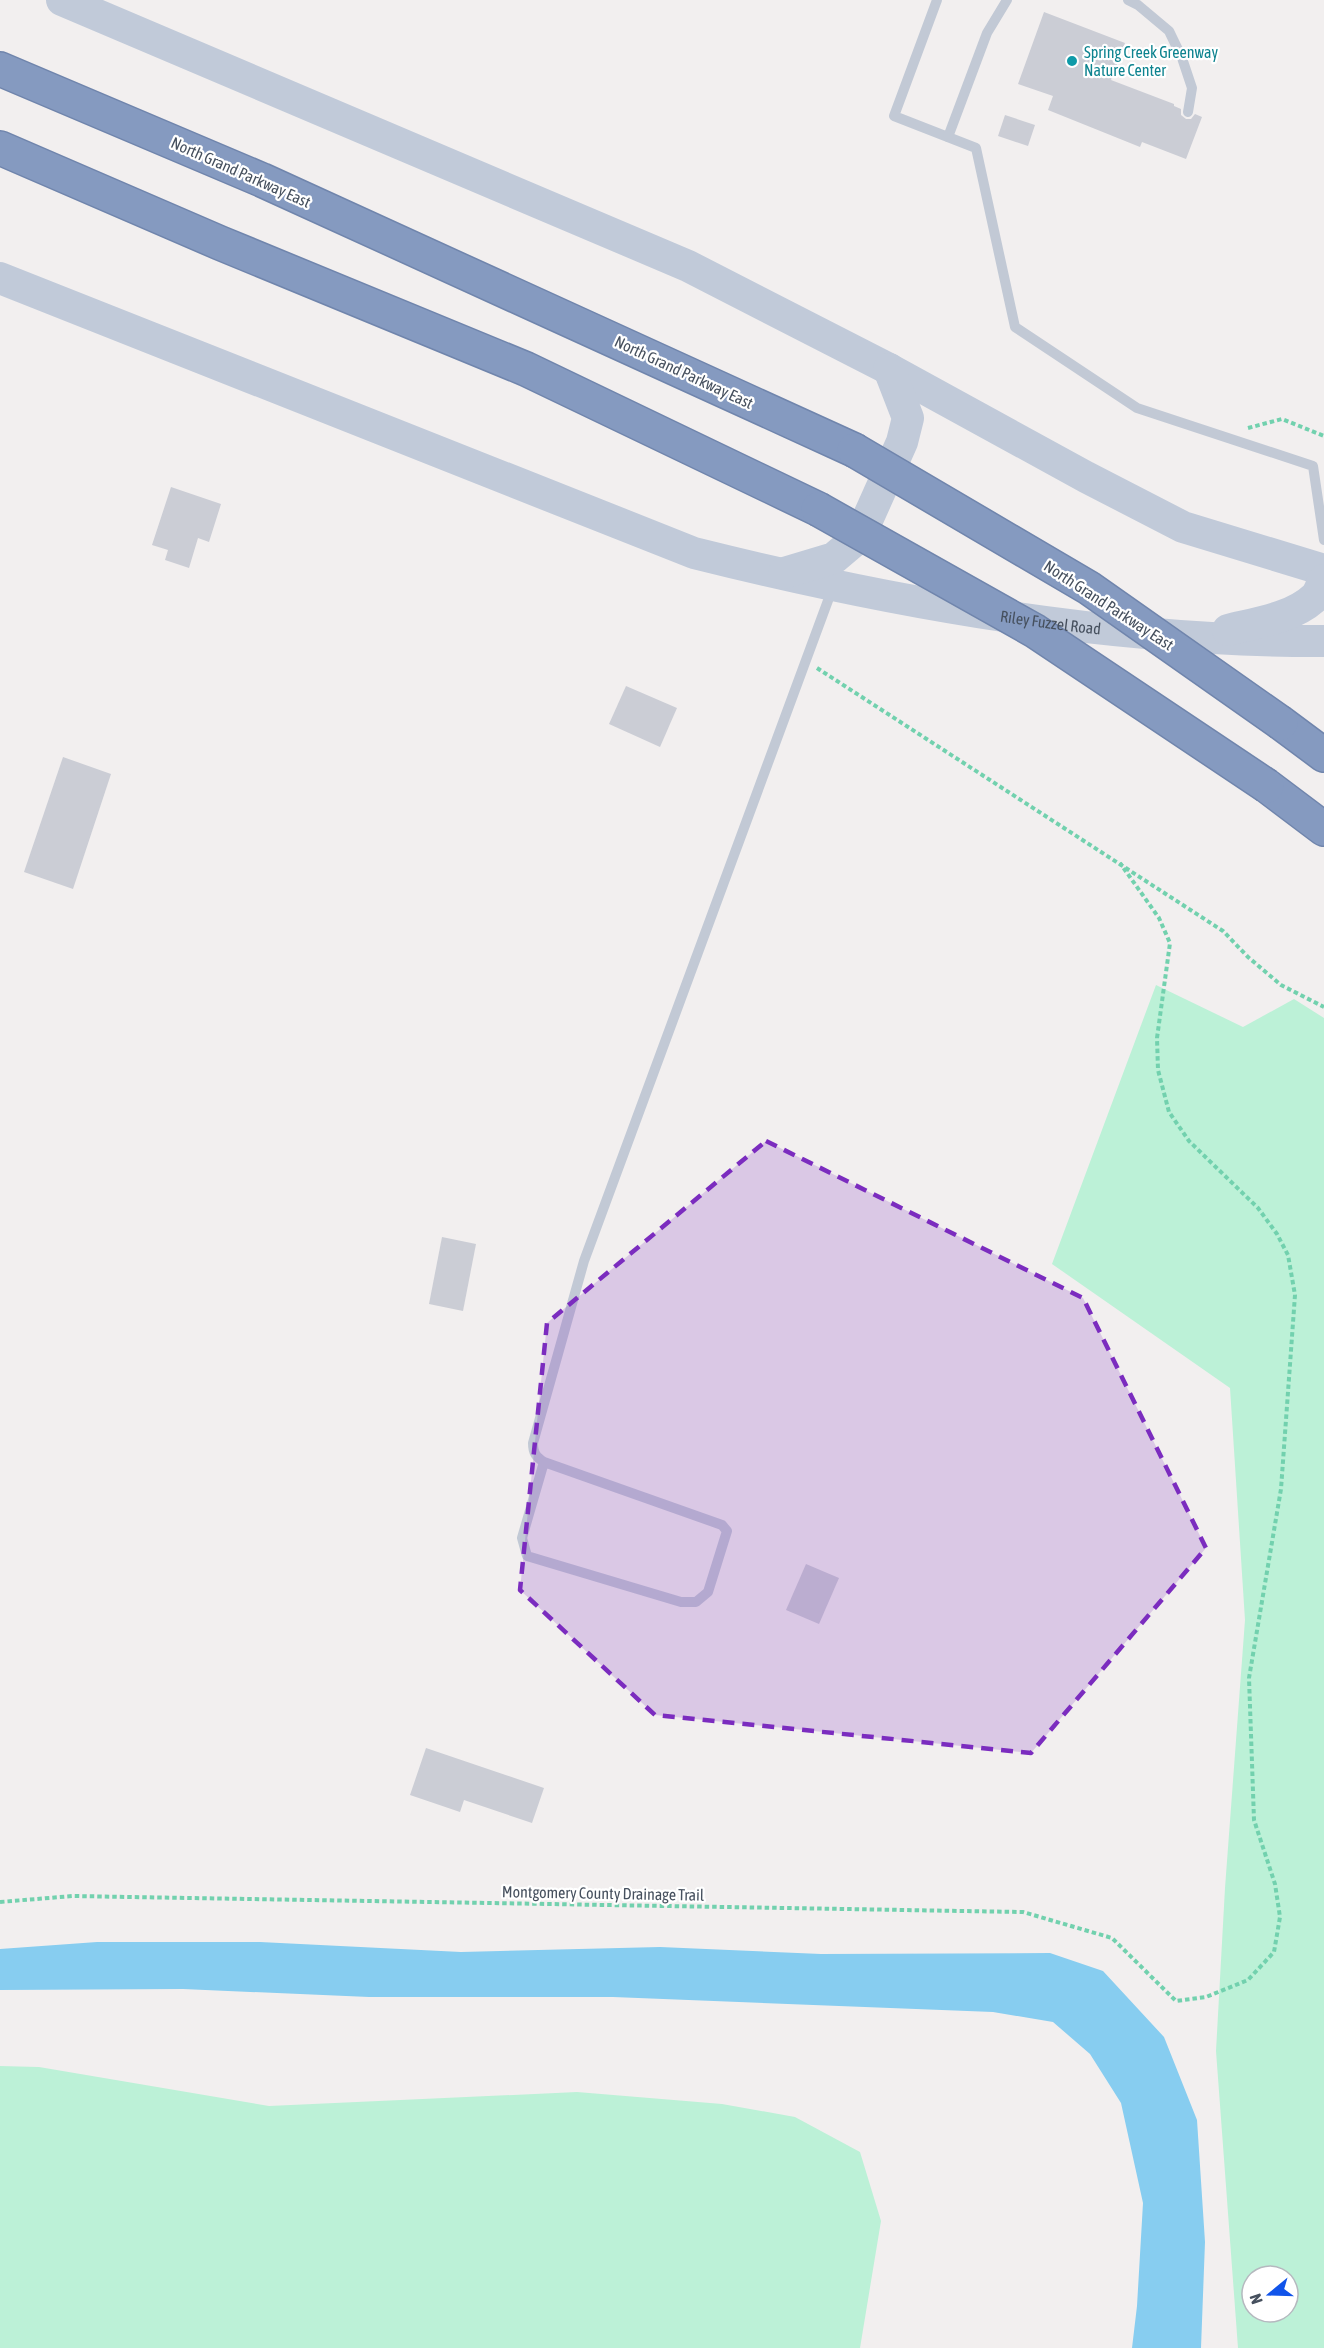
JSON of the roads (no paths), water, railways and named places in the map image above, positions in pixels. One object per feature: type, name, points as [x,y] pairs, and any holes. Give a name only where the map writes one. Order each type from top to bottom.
[{"type":"highway","points":[[0,52],[113,116]]},
{"type":"highway","name":"North Grand Parkway East","points":[[0,69],[262,180],[854,450],[1089,588],[1324,755]]},
{"type":"highway","points":[[0,148],[220,243],[526,369],[818,509],[1035,631],[1267,786],[1324,829]]},
{"type":"main road","points":[[62,0],[688,266],[889,369],[1086,477],[1183,527],[1324,570]]},
{"type":"main road","points":[[0,278],[694,553],[780,574],[834,558],[860,536],[902,442],[908,418],[889,369]]},
{"type":"main road","name":"Riley Fuzzel Road","points":[[780,574],[993,614],[1176,637],[1255,641],[1324,641]]},
{"type":"main road","points":[[1176,637],[1246,626],[1297,609],[1317,596],[1324,580]]},
{"type":"lane","points":[[937,0],[894,116],[976,148],[1015,327],[1137,408],[1313,465],[1324,540]]},
{"type":"lane","points":[[1128,0],[1138,5],[1169,31],[1182,58],[1192,88],[1188,112]]},
{"type":"lane","points":[[948,136],[987,33],[1005,1]]},
{"type":"lane","points":[[544,1462],[522,1538],[527,1556],[681,1602],[696,1602],[708,1592],[727,1531],[722,1525],[544,1462],[537,1458],[533,1451],[533,1443],[584,1261],[637,1122],[804,660],[834,584]]},
{"type":"water","points":[[97,1942],[260,1942],[461,1952],[660,1947],[821,1954],[1050,1953],[1103,1971],[1164,2037],[1197,2120],[1205,2242],[1201,2348],[1132,2348],[1137,2306],[1143,2203],[1121,2103],[1090,2054],[1053,2022],[993,2012],[613,1997],[369,1997],[183,1989],[0,1990],[0,1949]]},
{"type":"place","name":"Spring Creek Greenway Nature Center","points":[[1072,61]]}]
